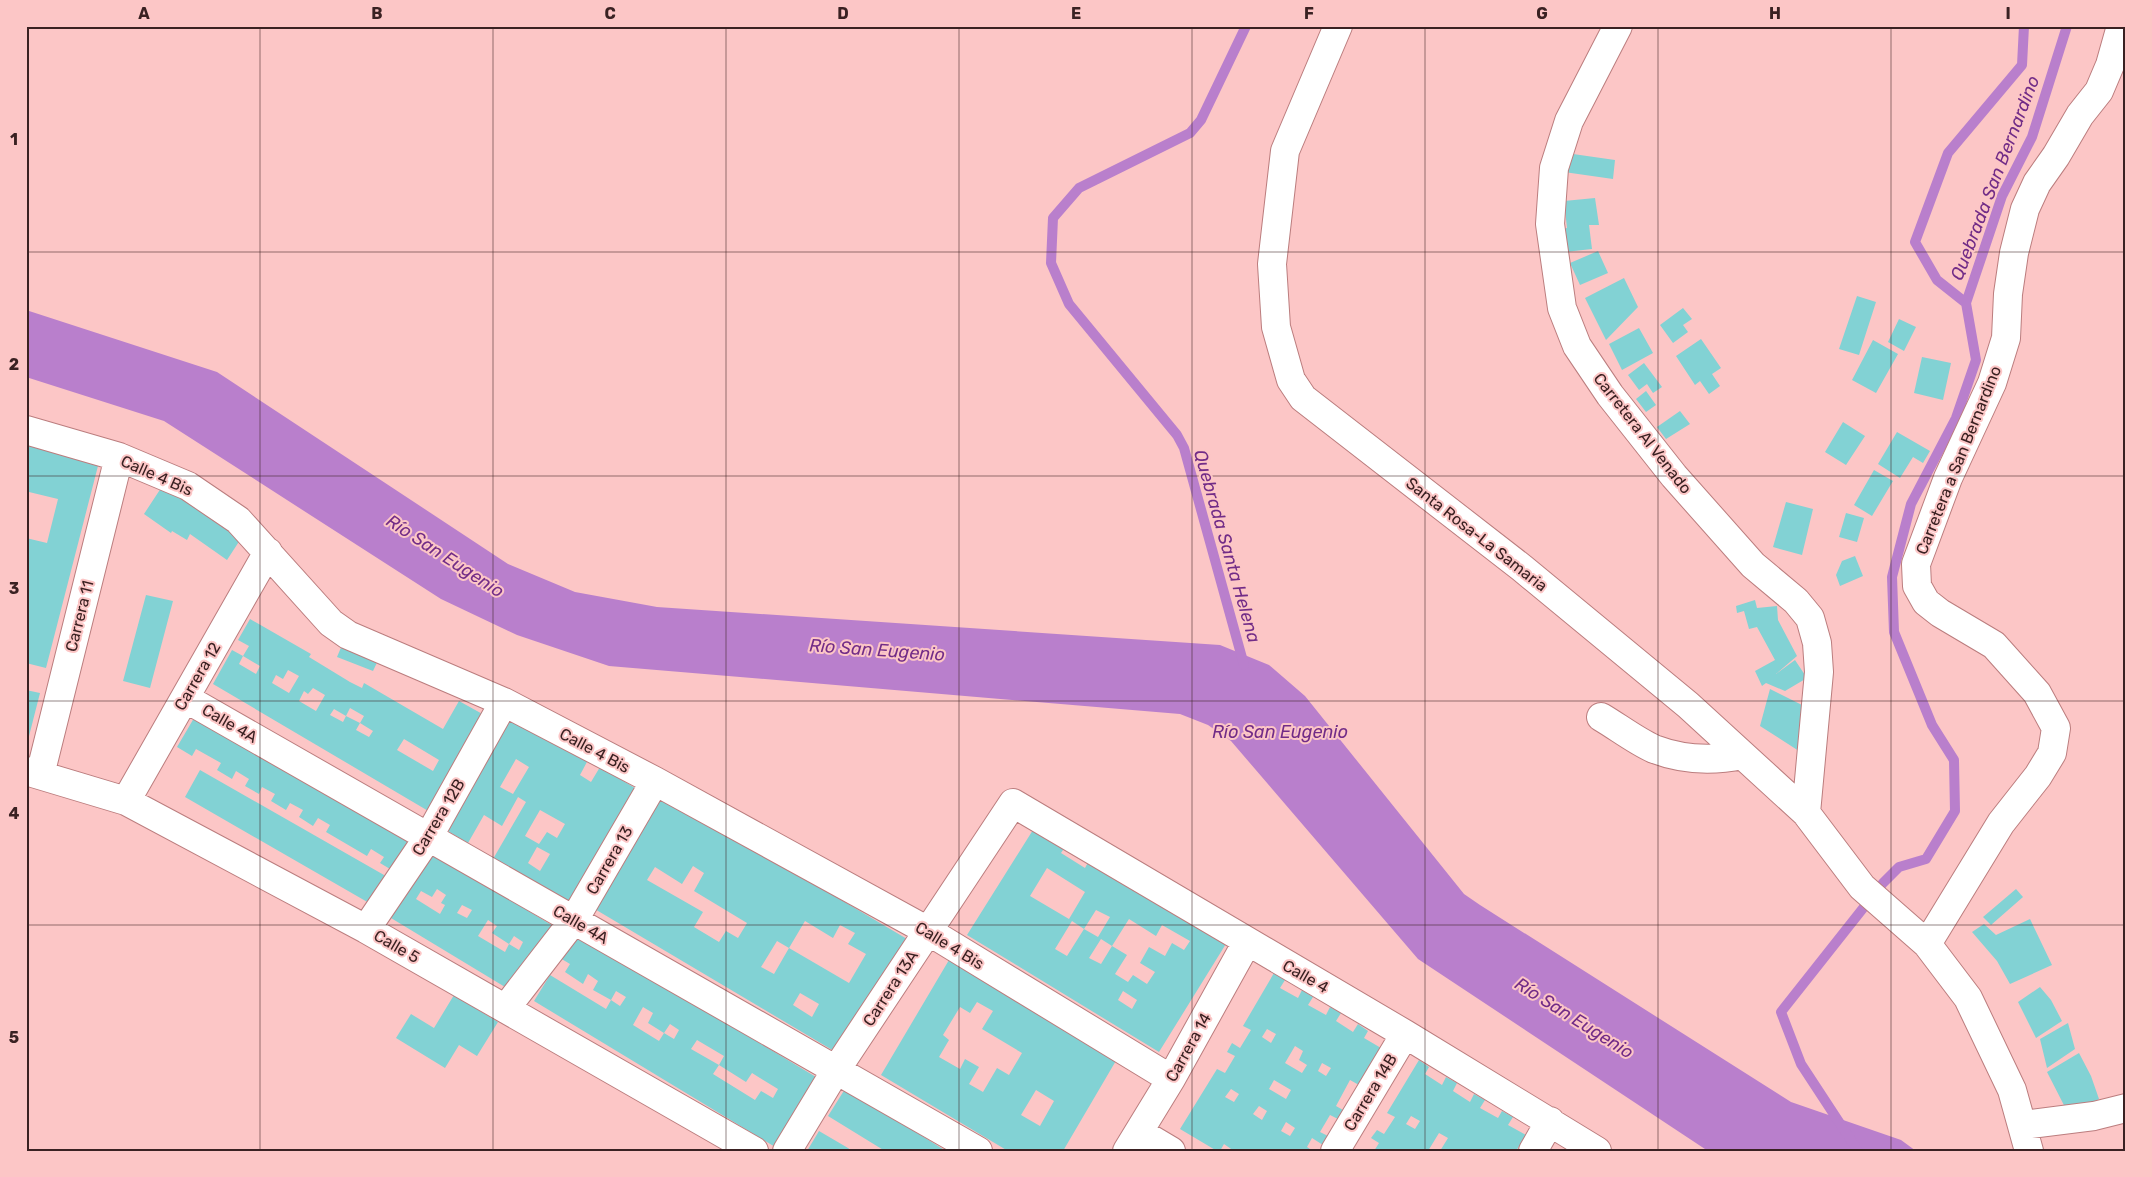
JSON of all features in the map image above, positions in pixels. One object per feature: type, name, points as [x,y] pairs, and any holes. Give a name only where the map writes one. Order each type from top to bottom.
[{"type":"street","name":"Santa Rosa-La Samaria","points":[[1338,26],[1285,151],[1272,264],[1276,327],[1291,380],[1304,398],[1522,568],[1688,705],[1806,813],[1870,894],[1927,944],[1968,998],[2012,1090],[2029,1151]]},
{"type":"street","name":"Carretera Al Venado","points":[[1618,26],[1569,121],[1554,168],[1550,224],[1562,308],[1577,346],[1610,395],[1674,476],[1753,565],[1796,602],[1810,618],[1817,643],[1819,672],[1806,813]]},
{"type":"street","name":"Carretera a San Bernardino","points":[[1927,944],[2001,823],[2038,776],[2052,753],[2056,728],[2037,693],[1994,645],[1940,613],[1926,602],[1917,586],[1916,564],[1948,478],[1992,383],[2006,338],[2009,286],[2014,253],[2025,209],[2037,183],[2056,156],[2080,115],[2099,91],[2110,65],[2121,26]]},
{"type":"street","name":"Calle 4 Bis","points":[[26,430],[119,457],[188,486],[238,520],[331,623],[348,635],[504,702],[655,780],[928,931],[1171,1079]]},
{"type":"street","name":"Carrera 11","points":[[33,773],[119,457]]},
{"type":"street","name":"Carrera 12","points":[[126,801],[268,552]]},
{"type":"street","name":"Calle 4A","points":[[185,698],[978,1151]]},
{"type":"street","name":"Carrera 12B","points":[[366,929],[429,836],[504,702]]},
{"type":"street","points":[[1601,717],[1654,748],[1688,758],[1718,760],[1742,755]]},
{"type":"street","name":"Calle 5","points":[[33,773],[126,801],[366,929],[754,1151]]},
{"type":"street","name":"Carrera 13","points":[[506,1008],[574,920],[655,780]]},
{"type":"street","name":"Carrera 13A","points":[[786,1151],[836,1070],[1013,803]]},
{"type":"street","name":"Calle 4","points":[[1013,803],[1405,1034],[1597,1151]]},
{"type":"street","name":"Carrera 14","points":[[1133,1141],[1171,1079],[1247,942]]},
{"type":"street","name":"Carrera 14B","points":[[1335,1151],[1405,1034]]},
{"type":"street","points":[[2023,1125],[2094,1116],[2126,1108]]},
{"type":"street","points":[[1533,1151],[1550,1122]]},
{"type":"street","points":[[1133,1141],[1171,1151]]},
{"type":"water","name":"Río San Eugenio","points":[[26,310],[217,372],[508,564],[575,592],[657,607],[1220,645],[1269,665],[1305,696],[1464,894],[1791,1102],[1901,1140],[1916,1151],[1708,1151],[1418,959],[1231,741],[1208,725],[1180,714],[609,666],[517,635],[441,599],[164,421],[26,377]]},
{"type":"building","points":[[1566,153],[1615,160],[1613,179],[1564,172]]},
{"type":"building","points":[[1595,198],[1599,225],[1589,225],[1592,249],[1565,252],[1562,229],[1567,228],[1564,201]]},
{"type":"building","points":[[1598,251],[1608,273],[1580,285],[1570,263]]},
{"type":"building","points":[[1624,278],[1638,307],[1606,340],[1585,298]]},
{"type":"building","points":[[1857,296],[1876,302],[1859,355],[1839,349]]},
{"type":"building","points":[[1683,308],[1692,319],[1683,325],[1688,332],[1673,343],[1660,325]]},
{"type":"building","points":[[1899,319],[1916,327],[1904,351],[1888,342]]},
{"type":"building","points":[[1639,328],[1653,353],[1622,370],[1609,344]]},
{"type":"building","points":[[1701,339],[1721,368],[1712,374],[1720,386],[1709,394],[1700,381],[1695,385],[1676,356]]},
{"type":"building","points":[[1873,340],[1898,354],[1876,393],[1852,380]]},
{"type":"building","points":[[1922,357],[1951,363],[1943,400],[1914,393]]},
{"type":"building","points":[[1644,363],[1662,387],[1653,393],[1647,384],[1639,390],[1628,375]]},
{"type":"building","points":[[1646,391],[1656,405],[1646,412],[1636,399]]},
{"type":"building","points":[[1680,411],[1690,424],[1666,439],[1657,427]]},
{"type":"building","points":[[1843,422],[1865,436],[1846,465],[1825,452]]},
{"type":"building","points":[[1897,432],[1930,451],[1923,463],[1913,457],[1900,478],[1878,464]]},
{"type":"building","points":[[26,444],[99,462],[46,668],[26,663],[26,538],[47,543],[58,499],[29,492],[26,499]]},
{"type":"building","points":[[1874,470],[1893,481],[1872,516],[1854,505]]},
{"type":"building","points":[[163,485],[242,537],[227,560],[190,534],[187,540],[172,531],[171,533],[144,514]]},
{"type":"building","points":[[1786,502],[1813,509],[1802,555],[1773,547]]},
{"type":"building","points":[[1846,513],[1864,518],[1857,542],[1839,537]]},
{"type":"building","points":[[1855,556],[1863,576],[1840,586],[1836,575],[1842,561]]},
{"type":"building","points":[[146,595],[173,601],[150,688],[123,681]]},
{"type":"building","points":[[1755,600],[1757,608],[1777,606],[1778,620],[1797,656],[1776,674],[1795,660],[1807,678],[1785,691],[1766,683],[1762,686],[1755,671],[1775,660],[1757,627],[1749,629],[1744,611],[1737,613],[1736,606]]},
{"type":"building","points":[[250,619],[311,654],[309,657],[350,682],[362,688],[364,683],[443,729],[459,701],[486,716],[430,812],[213,684],[232,650],[243,656],[249,646],[238,640]],"holes":[[[243,656],[260,666],[256,674],[239,664]],[[288,670],[299,676],[289,693],[272,683],[276,675],[283,679]],[[313,688],[325,695],[316,711],[299,701],[304,691],[308,694]],[[350,708],[364,716],[360,723],[346,716]],[[334,709],[346,716],[343,722],[330,715]],[[360,723],[373,731],[369,737],[356,730]],[[404,739],[439,760],[433,771],[397,750]]]},
{"type":"building","points":[[345,638],[382,652],[373,671],[337,657]]},
{"type":"building","points":[[1770,689],[1810,709],[1802,753],[1760,726]]},
{"type":"building","points":[[26,690],[40,693],[27,744],[26,744]]},
{"type":"building","points":[[197,713],[414,837],[395,872],[380,863],[384,857],[371,849],[367,856],[326,832],[330,825],[318,818],[313,826],[299,817],[303,810],[290,803],[286,810],[271,801],[275,794],[262,787],[259,794],[245,786],[249,779],[236,771],[232,779],[217,770],[221,763],[196,749],[192,756],[177,747]]},
{"type":"building","points":[[508,713],[588,760],[580,775],[591,782],[600,767],[640,791],[573,906],[493,859],[526,802],[518,797],[502,826],[484,815],[468,843],[441,827]],"holes":[[[516,759],[529,767],[513,794],[500,787]],[[540,810],[565,824],[557,838],[547,832],[539,844],[525,836]],[[537,847],[550,854],[540,871],[528,863]]]},
{"type":"building","points":[[200,770],[391,879],[376,907],[185,797]]},
{"type":"building","points":[[661,793],[907,939],[839,1054],[593,908]],"holes":[[[693,866],[704,873],[694,891],[747,923],[738,938],[726,931],[719,942],[694,927],[703,912],[647,880],[655,867],[682,884]],[[805,921],[833,938],[840,925],[855,933],[848,944],[866,954],[849,983],[789,948]],[[777,941],[789,948],[774,974],[761,967]],[[800,993],[819,1004],[812,1017],[793,1005]]]},
{"type":"building","points":[[1038,822],[1069,841],[1061,853],[1085,868],[1092,855],[1229,939],[1159,1052],[967,935]],"holes":[[[1047,868],[1085,892],[1069,919],[1030,896]],[[1096,910],[1110,917],[1098,937],[1084,929]],[[1129,919],[1156,936],[1162,925],[1190,941],[1184,950],[1172,943],[1165,956],[1149,947],[1140,963],[1155,972],[1147,984],[1133,975],[1128,982],[1115,974],[1127,955],[1112,946]],[[1072,921],[1084,929],[1067,956],[1055,949]],[[1101,939],[1112,946],[1101,964],[1089,958]],[[1123,991],[1137,1000],[1132,1009],[1118,1000]]]},
{"type":"building","points":[[424,848],[555,927],[515,993],[386,915]],"holes":[[[437,889],[446,895],[441,903],[445,905],[440,914],[416,899],[421,891],[432,897]],[[462,905],[472,910],[467,918],[457,913]],[[488,920],[497,926],[492,933],[509,944],[505,952],[478,936]],[[514,936],[523,942],[519,950],[509,944]]]},
{"type":"building","points":[[2016,889],[2023,897],[1991,925],[1983,917]]},
{"type":"building","points":[[2030,919],[2052,965],[2010,984],[1997,961],[1972,932],[1984,924],[1996,935]]},
{"type":"building","points":[[575,932],[821,1080],[780,1150],[534,1001],[550,975],[606,1009],[611,1000],[593,990],[598,981],[588,974],[583,984],[565,972],[570,964],[560,958]],"holes":[[[616,991],[626,997],[620,1006],[611,1000]],[[643,1007],[653,1013],[648,1023],[664,1033],[659,1041],[633,1025]],[[670,1024],[679,1030],[674,1039],[664,1033]],[[697,1040],[724,1056],[719,1065],[691,1049]],[[719,1065],[746,1082],[752,1073],[778,1089],[773,1098],[761,1091],[755,1100],[713,1074]]]},
{"type":"building","points":[[949,960],[1117,1059],[1063,1151],[1008,1151],[881,1075]],"holes":[[[977,1002],[993,1011],[982,1029],[1022,1053],[1009,1075],[997,1068],[983,1092],[969,1084],[979,1067],[965,1059],[960,1069],[939,1057],[949,1040],[943,1035],[960,1007],[970,1013]],[[1036,1090],[1054,1101],[1040,1126],[1021,1115]]]},
{"type":"building","points":[[1274,973],[1285,980],[1280,988],[1298,998],[1302,990],[1313,997],[1308,1005],[1326,1015],[1330,1007],[1341,1013],[1336,1021],[1353,1032],[1358,1024],[1368,1031],[1364,1038],[1381,1048],[1359,1085],[1350,1080],[1336,1106],[1343,1110],[1338,1119],[1330,1115],[1320,1132],[1328,1136],[1323,1145],[1312,1138],[1307,1147],[1313,1151],[1234,1151],[1224,1144],[1220,1151],[1217,1151],[1180,1129],[1217,1069],[1225,1073],[1235,1056],[1227,1052],[1232,1043],[1240,1048],[1251,1030],[1243,1026]],"holes":[[[1267,1029],[1276,1034],[1271,1043],[1262,1037]],[[1295,1046],[1303,1051],[1299,1060],[1307,1065],[1302,1073],[1285,1063]],[[1322,1063],[1331,1068],[1326,1076],[1318,1071]],[[1274,1080],[1291,1090],[1286,1099],[1269,1089]],[[1231,1089],[1239,1094],[1234,1102],[1225,1097]],[[1259,1106],[1267,1111],[1262,1120],[1253,1114]],[[1286,1122],[1295,1128],[1290,1136],[1281,1131]]]},
{"type":"building","points":[[2040,987],[2051,1000],[2062,1021],[2036,1038],[2018,1002]]},
{"type":"building","points":[[454,995],[498,1022],[477,1056],[459,1045],[445,1068],[396,1038],[411,1014],[434,1028]]},
{"type":"building","points":[[2068,1023],[2075,1049],[2047,1068],[2040,1039]]},
{"type":"building","points":[[2079,1053],[2091,1076],[2099,1099],[2069,1115],[2047,1072]]},
{"type":"building","points":[[1419,1060],[1429,1067],[1425,1074],[1442,1085],[1446,1077],[1457,1083],[1453,1091],[1470,1102],[1474,1094],[1485,1100],[1480,1108],[1498,1118],[1502,1111],[1513,1117],[1508,1125],[1526,1135],[1516,1151],[1440,1151],[1448,1138],[1439,1133],[1428,1151],[1374,1151],[1379,1143],[1371,1138],[1377,1130],[1384,1134],[1395,1117],[1387,1113]],"holes":[[[1411,1116],[1420,1121],[1415,1129],[1406,1124]]]},
{"type":"building","points":[[845,1089],[946,1151],[885,1151],[828,1116]]},
{"type":"building","points":[[819,1131],[848,1148],[852,1151],[807,1151]]},
{"type":"waterway","name":"Quebrada Santa Helena","points":[[1244,665],[1184,448],[1177,435],[1069,304],[1051,263],[1053,218],[1079,188],[1190,133],[1201,120],[1246,26]]},
{"type":"waterway","points":[[1966,303],[1937,280],[1915,242],[1948,153],[2022,65],[2024,26]]},
{"type":"waterway","name":"Quebrada San Bernardino","points":[[1858,1151],[1801,1064],[1781,1012],[1883,883],[1899,867],[1926,859],[1955,811],[1954,760],[1932,725],[1894,632],[1892,577],[1911,504],[1956,418],[1976,360],[1966,303],[2002,196],[2032,137],[2067,26]]}]
